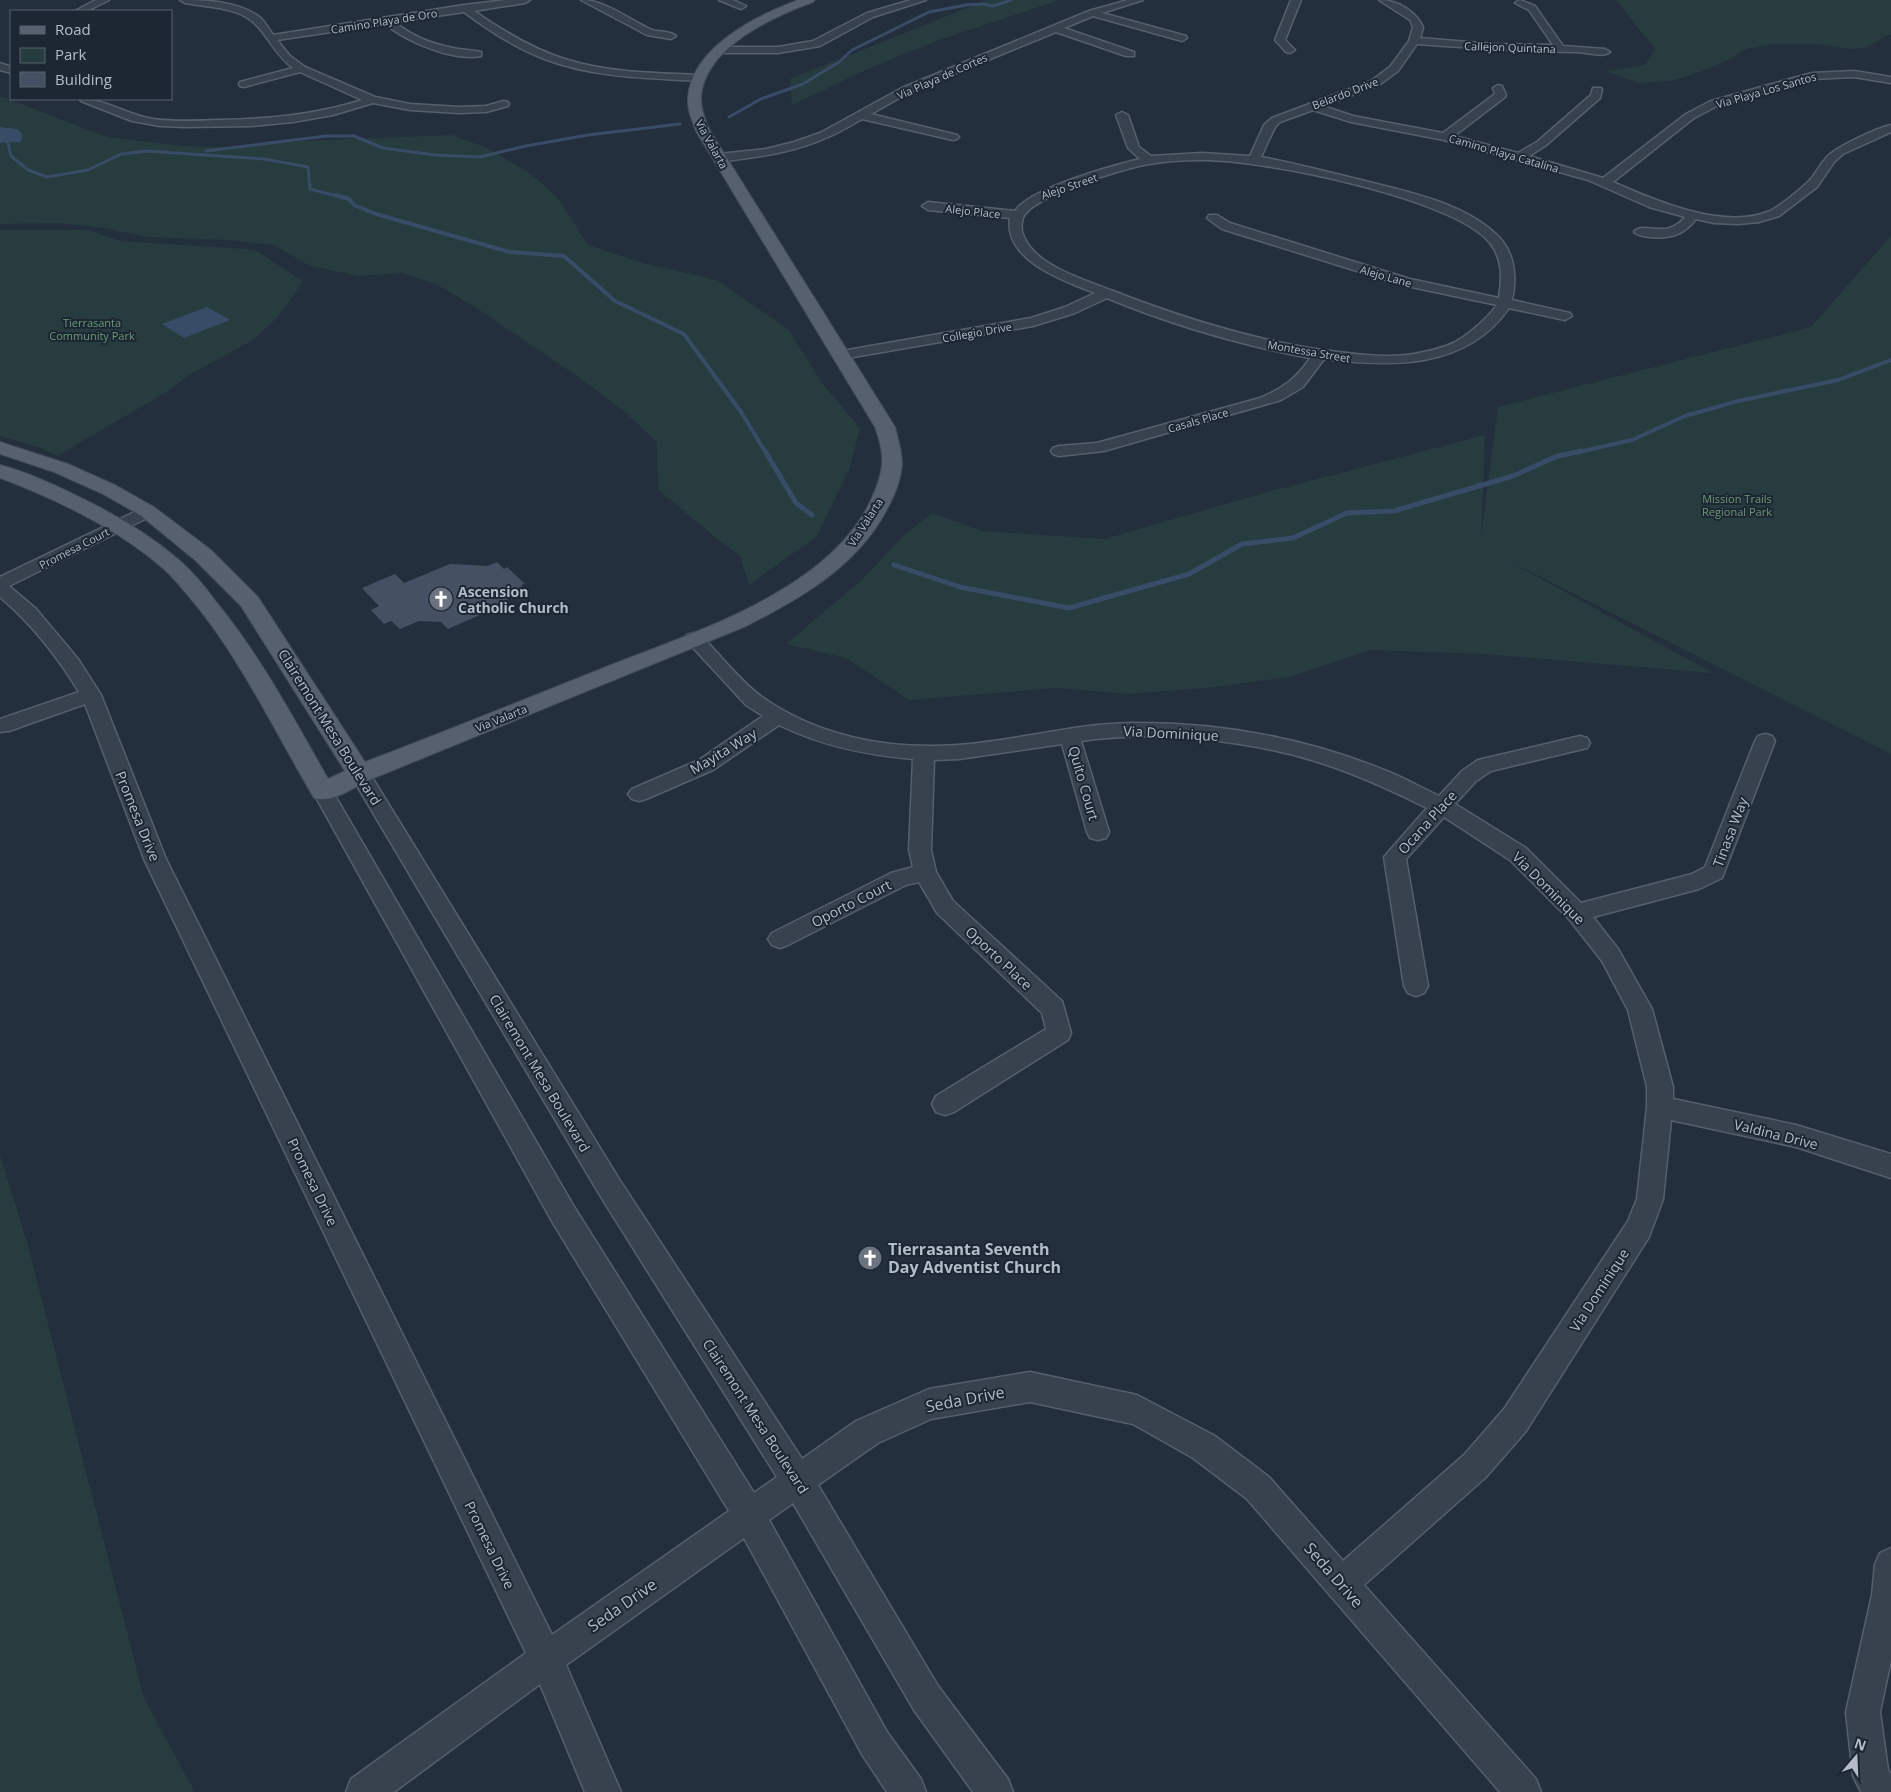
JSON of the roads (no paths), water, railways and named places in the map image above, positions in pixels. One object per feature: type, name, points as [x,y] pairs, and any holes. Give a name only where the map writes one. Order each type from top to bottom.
[{"type":"main road","name":"Via Valarta","points":[[323,792],[360,774],[765,609],[797,592],[843,554],[859,536],[879,505],[891,471],[891,452],[885,427],[719,158],[703,131],[696,114],[695,95],[700,78],[721,50],[749,28],[809,0]]},
{"type":"main road","name":"Clairemont Mesa Boulevard","points":[[0,448],[61,468],[108,489],[147,511],[203,556],[250,602],[360,774]]},
{"type":"main road","points":[[0,471],[35,483],[80,504],[118,525],[174,567],[223,623],[246,657],[323,792]]},
{"type":"street","points":[[82,10],[104,0]]},
{"type":"street","points":[[185,0],[206,2],[237,10],[256,19],[286,58],[301,69],[372,100],[410,107],[459,110],[486,109],[504,104]]},
{"type":"street","name":"Camino Playa de Oro","points":[[272,38],[524,0]]},
{"type":"street","points":[[586,0],[650,33],[671,36]]},
{"type":"street","points":[[724,0],[741,6]]},
{"type":"street","points":[[721,50],[778,50],[816,44],[870,15],[921,0]]},
{"type":"street","name":"Via Playa de Cortes","points":[[719,158],[766,152],[797,145],[824,135],[906,90],[1092,13],[1138,0]]},
{"type":"street","points":[[1290,50],[1280,40],[1296,0]]},
{"type":"street","points":[[1384,0],[1414,18],[1418,28],[1414,41]]},
{"type":"street","points":[[1520,3],[1532,8],[1560,48]]},
{"type":"street","points":[[464,8],[538,53],[567,63],[629,74],[700,78]]},
{"type":"street","points":[[1092,13],[1182,38]]},
{"type":"street","points":[[387,20],[405,35],[459,53],[477,54]]},
{"type":"street","points":[[1055,28],[1130,54]]},
{"type":"street","name":"Callejon Quintana","points":[[1414,41],[1605,52]]},
{"type":"street","name":"Belardo Drive","points":[[1254,159],[1270,125],[1276,120],[1375,83],[1389,74],[1414,41]]},
{"type":"street","points":[[244,84],[301,69]]},
{"type":"street","name":"Via Playa Los Santos","points":[[1605,182],[1690,116],[1715,103],[1812,76],[1854,74],[1891,80]]},
{"type":"street","points":[[1446,136],[1502,95],[1498,88]]},
{"type":"street","points":[[1520,158],[1542,144],[1596,96],[1597,90]]},
{"type":"street","points":[[88,100],[140,119],[160,123],[190,124],[282,121],[330,113],[372,100]]},
{"type":"street","name":"Camino Playa Catalina","points":[[1311,106],[1351,119],[1446,136],[1605,182],[1653,204],[1692,216],[1738,220],[1759,218],[1775,213],[1813,184],[1839,152],[1891,128]]},
{"type":"street","points":[[862,115],[953,137]]},
{"type":"street","points":[[1122,115],[1134,148],[1148,160]]},
{"type":"street","name":"Alejo Street","points":[[1018,215],[1031,201],[1049,191],[1148,160],[1195,156],[1254,159]]},
{"type":"street","points":[[1254,159],[1279,163],[1413,197],[1469,221],[1495,240],[1507,259],[1509,272],[1504,305]]},
{"type":"street","name":"Alejo Place","points":[[928,206],[1018,215]]},
{"type":"street","points":[[1018,215],[1016,221],[1017,234],[1029,254],[1046,266],[1107,293]]},
{"type":"street","points":[[1640,232],[1672,234],[1685,226],[1692,216]]},
{"type":"street","name":"Alejo Lane","points":[[1213,218],[1226,226],[1407,282],[1504,305],[1565,316]]},
{"type":"street","name":"Collegio Drive","points":[[842,355],[1033,322],[1070,310],[1107,293]]},
{"type":"street","name":"Montessa Street","points":[[1107,293],[1147,309],[1231,335],[1319,355],[1353,359],[1387,360],[1419,357],[1445,351],[1465,343],[1480,334],[1504,305]]},
{"type":"street","name":"Casals Place","points":[[1059,451],[1098,448],[1265,401],[1290,391],[1306,376],[1319,355]]},
{"type":"street","name":"Promesa Court","points":[[0,584],[147,511]]},
{"type":"street","name":"Promesa Drive","points":[[0,588],[30,613],[71,663],[91,695],[155,859],[546,1659],[603,1792]]},
{"type":"street","name":"Via Dominique","points":[[694,639],[753,700],[777,716],[812,733],[845,743],[887,750],[924,753],[960,752],[1069,734],[1123,730],[1162,730],[1256,740],[1288,747],[1350,766],[1381,777],[1442,806],[1518,854],[1577,913],[1610,956],[1640,1009],[1660,1087],[1660,1107],[1650,1199],[1639,1228],[1515,1420],[1475,1466],[1341,1584]]},
{"type":"street","points":[[2,726],[91,695]]},
{"type":"street","name":"Mayita Way","points":[[639,794],[706,764],[751,736],[777,716]]},
{"type":"street","name":"Quito Court","points":[[1069,734],[1098,832]]},
{"type":"street","name":"Tinasa Way","points":[[1577,913],[1699,881],[1714,872],[1765,741]]},
{"type":"street","name":"Ocana Place","points":[[1416,986],[1395,857],[1469,776],[1485,765],[1580,743]]},
{"type":"street","name":"Oporto Place","points":[[924,753],[920,850],[925,872],[945,907],[1053,1008],[1059,1033],[945,1104]]},
{"type":"street","name":"Clairemont Mesa Boulevard","points":[[360,774],[610,1188],[798,1481],[926,1698],[995,1792]]},
{"type":"street","points":[[323,792],[564,1214],[749,1515],[875,1744],[908,1792]]},
{"type":"street","name":"Oporto Court","points":[[780,939],[899,879],[925,872]]},
{"type":"street","name":"Valdina Drive","points":[[1660,1107],[1796,1136],[1891,1166]]},
{"type":"street","name":"Seda Drive","points":[[364,1792],[546,1659],[867,1432],[929,1404],[1030,1388],[1137,1410],[1204,1446],[1258,1488],[1523,1792]]},
{"type":"street","points":[[1882,1792],[1872,1776],[1863,1712],[1888,1595],[1891,1564]]},
{"type":"water","points":[[0,127],[17,129],[22,133],[22,139],[20,142],[0,143]]},
{"type":"water","points":[[207,307],[230,320],[184,338],[162,324]]},
{"type":"waterway","points":[[729,117],[761,99],[803,84],[839,62],[852,50],[929,12],[966,5],[982,4],[993,6],[1011,0]]},
{"type":"waterway","points":[[206,151],[326,136],[354,136],[383,148],[435,155],[480,157],[526,146],[588,135],[680,124]]},
{"type":"waterway","points":[[8,143],[11,156],[28,170],[47,177],[88,170],[121,154],[147,151],[264,159],[308,167],[310,189],[340,197]]},
{"type":"waterway","points":[[335,195],[349,199],[354,205],[376,214],[510,252],[564,256],[615,301],[684,334],[741,412],[766,453]]},
{"type":"waterway","points":[[1575,453],[1632,440],[1685,416],[1738,401],[1838,380],[1891,360]]},
{"type":"waterway","points":[[765,451],[796,503],[812,515]]},
{"type":"waterway","points":[[894,565],[960,587],[1069,608],[1189,574],[1242,544],[1293,538],[1347,513],[1394,511],[1513,476],[1555,457],[1581,451]]},
{"type":"place","name":"Ascension Catholic Church","points":[[441,599]]},
{"type":"place","name":"Tierrasanta Seventh Day Adventist Church","points":[[870,1258]]},
{"type":"park label","name":"Tierrasanta Community Park","points":[[92,328]]},
{"type":"park label","name":"Mission Trails Regional Park","points":[[1737,504]]}]
